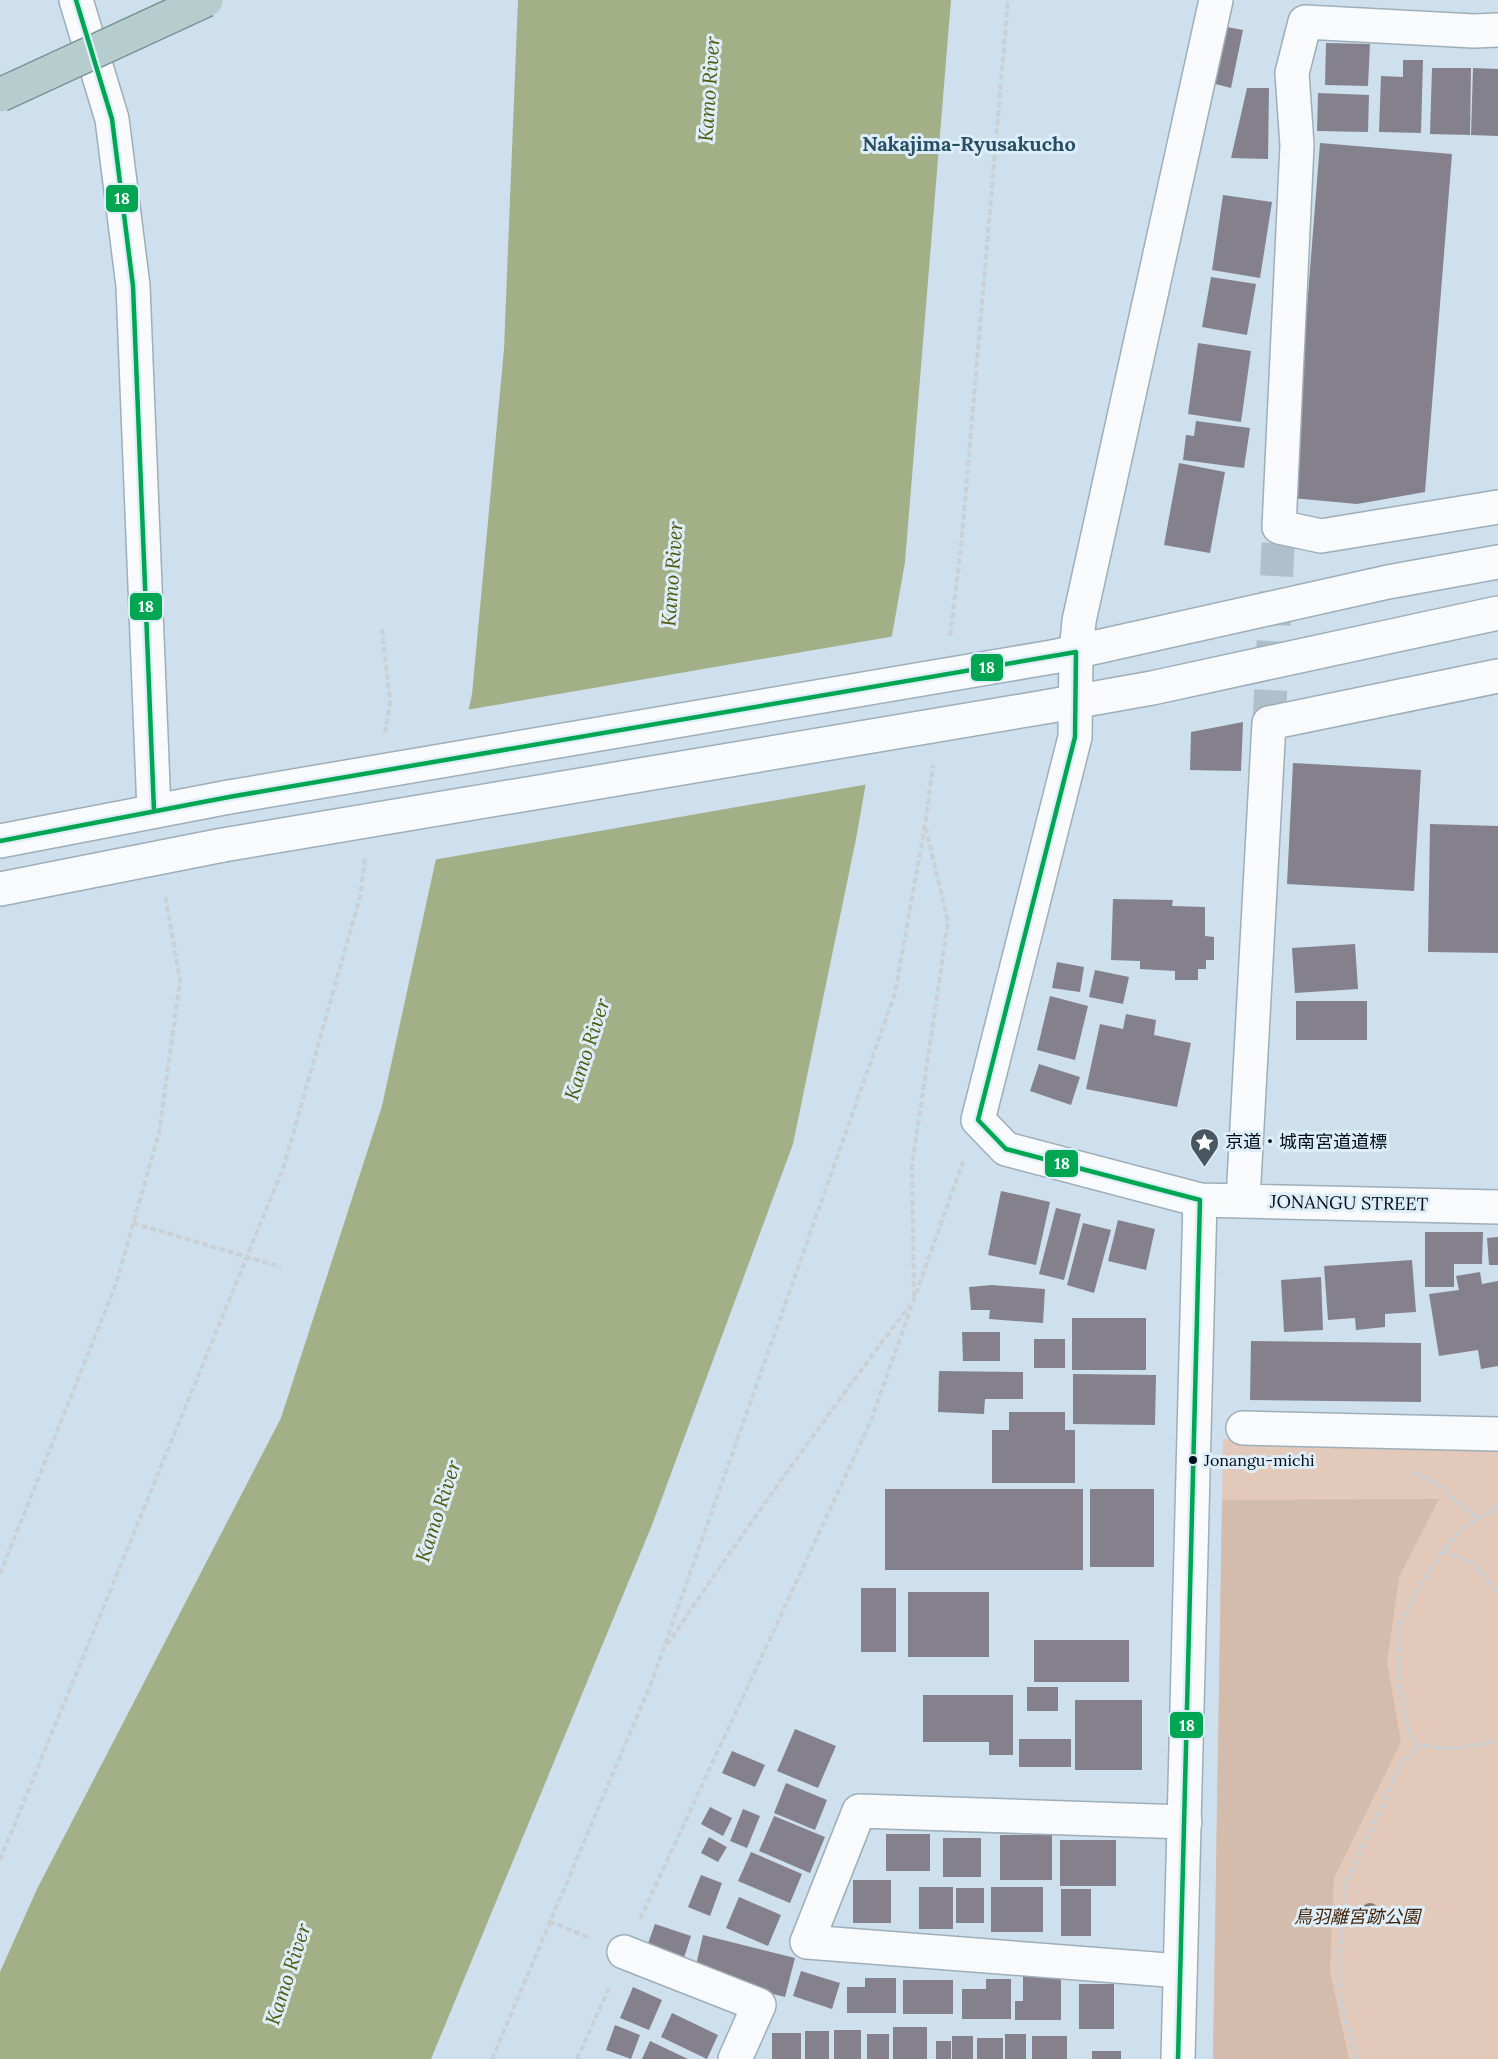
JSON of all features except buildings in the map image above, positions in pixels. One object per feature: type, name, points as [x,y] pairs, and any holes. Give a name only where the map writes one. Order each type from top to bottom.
[{"type":"highway","points":[[0,95],[207,0]]},
{"type":"street","points":[[76,0],[112,119],[133,286],[154,811]]},
{"type":"street","points":[[978,1120],[1075,737],[1061,705],[1064,654],[1079,621],[1216,0]]},
{"type":"street","points":[[1498,30],[1474,31],[1305,22],[1292,72],[1297,145],[1279,527],[1321,536],[1498,507]]},
{"type":"street","points":[[0,841],[229,797],[1064,654],[1388,582],[1498,562]]},
{"type":"street","points":[[0,889],[223,845],[1061,705],[1498,613]]},
{"type":"street","points":[[1243,1200],[1269,723],[1498,676]]},
{"type":"street","name":"JONANGU STREET","points":[[978,1120],[1006,1149],[1200,1200],[1498,1207]]},
{"type":"street","points":[[1178,2059],[1200,1200]]},
{"type":"street","points":[[1243,1428],[1498,1434]]},
{"type":"street","points":[[1180,1971],[807,1942],[859,1811],[1185,1822]]},
{"type":"street","points":[[624,1952],[759,2005],[735,2059]]},
{"type":"path","points":[[949,640],[962,548],[1008,0]]},
{"type":"path","points":[[382,629],[390,701],[384,736]]},
{"type":"path","points":[[492,2059],[652,1681],[895,993],[925,825],[934,756]]},
{"type":"path","points":[[663,1651],[822,1421],[914,1300],[912,1165],[948,922],[925,825]]},
{"type":"path","points":[[0,1860],[284,1166],[360,897],[367,851]]},
{"type":"path","points":[[0,1574],[116,1284],[159,1133],[180,981],[165,890]]},
{"type":"path","points":[[577,2059],[624,1952],[870,1423],[978,1120]]},
{"type":"path","points":[[133,1223],[280,1268]]},
{"type":"path","points":[[1408,1470],[1434,1482],[1478,1519]]},
{"type":"path","points":[[1498,1506],[1462,1529],[1443,1551],[1416,1592],[1398,1626],[1400,1691],[1409,1733],[1418,1745],[1450,1749],[1498,1741]]},
{"type":"path","points":[[1443,1551],[1471,1562],[1498,1592]]},
{"type":"path","points":[[1356,2059],[1341,2002],[1338,1974],[1345,1889],[1401,1765],[1418,1745]]},
{"type":"green space","name":"鳥羽離宮跡公園","points":[[1223,1439],[1498,1446],[1498,2059],[1213,2059]]},
{"type":"shaded area","points":[[1439,1499],[1399,1577],[1387,1662],[1401,1742],[1334,1878],[1330,1972],[1349,2059],[1213,2059],[1222,1500]]},
{"type":"water","name":"Kamo River","points":[[518,0],[951,0],[905,562],[856,839],[793,1144],[652,1525],[431,2059],[0,2059],[0,1972],[37,1889],[281,1418],[382,1106],[472,694],[504,349]]},
{"type":"pier","points":[[895,636],[869,784],[433,860],[466,710]]},
{"type":"tunnel","points":[[1269,723],[1279,527]]},
{"type":"transit line","name":"18","points":[[76,0],[112,119],[133,286],[154,811]]},
{"type":"transit line","name":"18","points":[[0,841],[229,797],[1076,652],[1075,737],[978,1120],[1006,1149],[1200,1200],[1178,2059]]},
{"type":"place","name":"京道・城南宮道道標","points":[[1204,1168]]},
{"type":"place","name":"Jonangu-michi","points":[[1193,1460]]},
{"type":"district","name":"Nakajima-Ryusakucho","points":[[969,144]]}]
